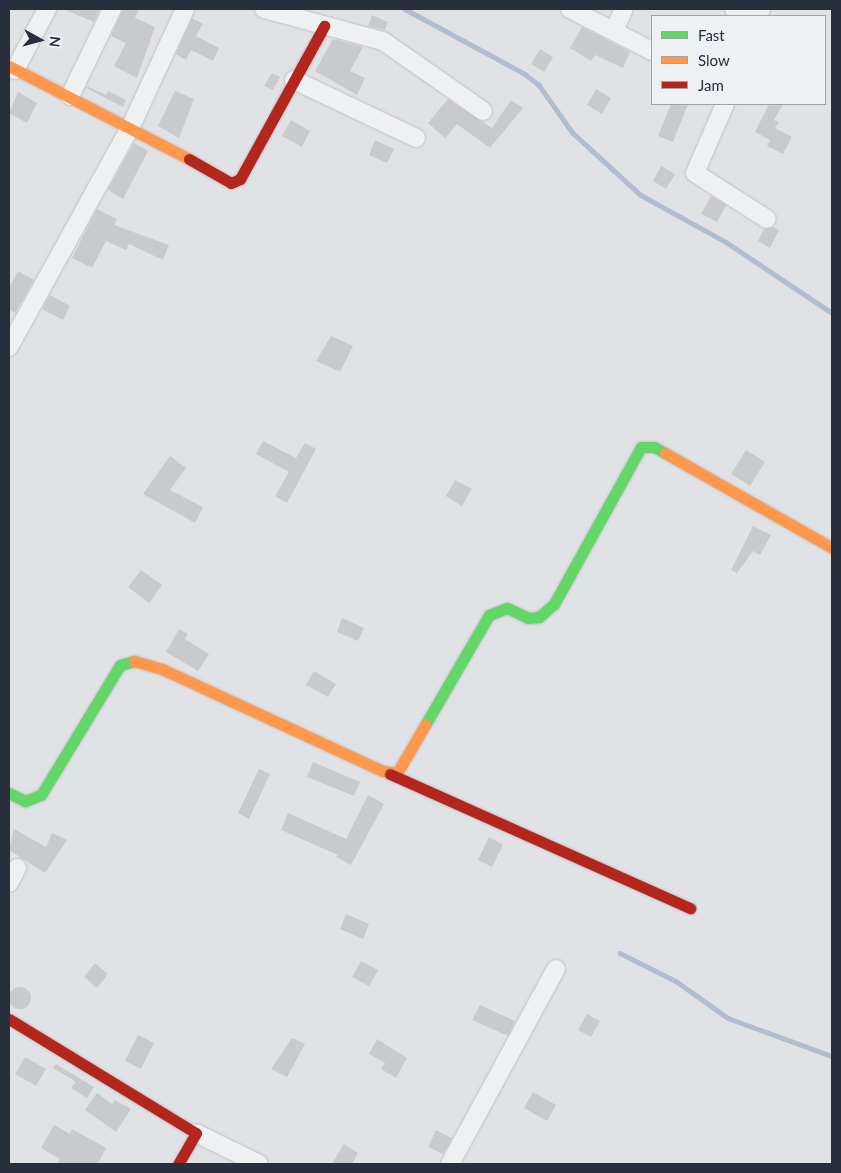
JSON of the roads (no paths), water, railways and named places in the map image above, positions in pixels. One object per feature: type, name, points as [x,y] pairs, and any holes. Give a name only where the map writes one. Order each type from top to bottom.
[{"type":"street","points":[[47,9],[12,68],[131,126],[226,182],[236,182],[324,26]]},
{"type":"street","points":[[70,96],[112,9]]},
{"type":"street","points":[[9,347],[131,126],[185,9]]},
{"type":"street","points":[[264,9],[383,40],[483,111]]},
{"type":"street","points":[[570,9],[651,50]]},
{"type":"street","points":[[614,31],[624,9]]},
{"type":"street","points":[[734,9],[746,15]]},
{"type":"street","points":[[294,80],[416,138]]},
{"type":"street","points":[[725,105],[695,173],[767,220]]},
{"type":"street","points":[[390,774],[404,767],[489,615],[494,610],[507,608],[534,618],[550,609],[641,447],[654,447],[832,548]]},
{"type":"street","points":[[9,793],[25,801],[41,795],[120,665],[132,661],[162,669],[390,774],[690,908]]},
{"type":"street","points":[[450,1164],[556,969]]},
{"type":"street","points":[[9,1020],[196,1133],[259,1164]]},
{"type":"street","points":[[178,1164],[196,1133]]},
{"type":"waterway","points":[[405,9],[525,74],[539,85],[573,133],[641,195],[726,242],[832,313]]},
{"type":"waterway","points":[[620,953],[676,981],[728,1018],[832,1056]]}]
